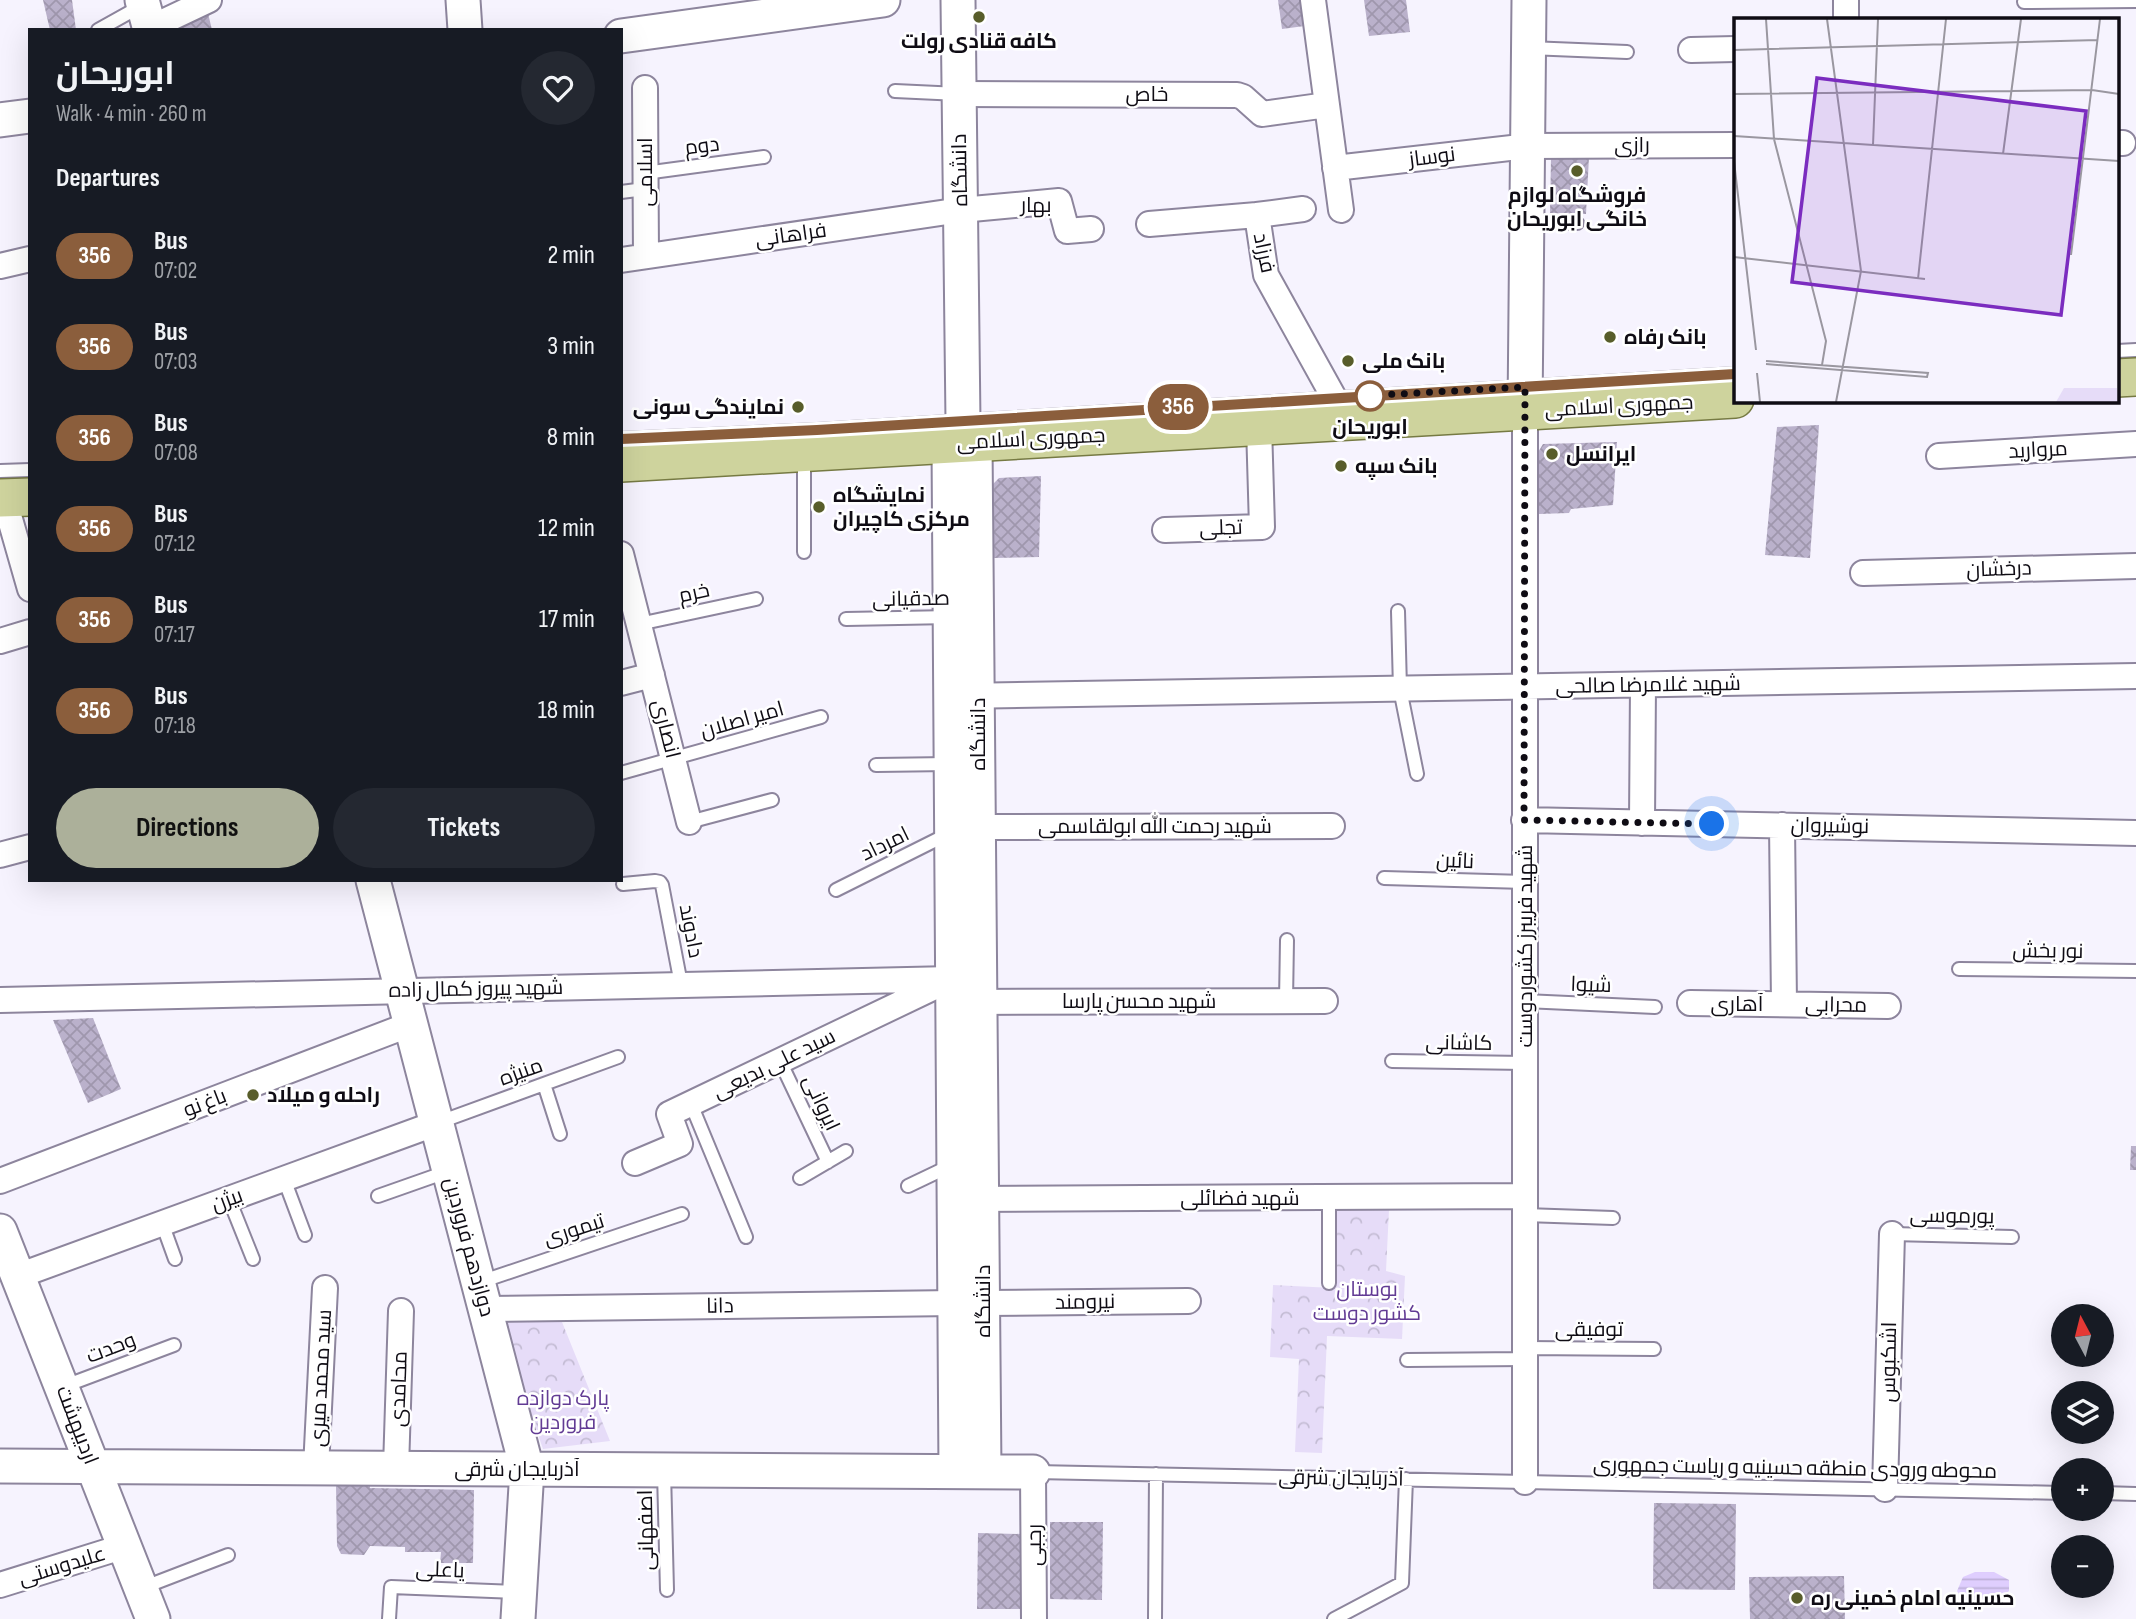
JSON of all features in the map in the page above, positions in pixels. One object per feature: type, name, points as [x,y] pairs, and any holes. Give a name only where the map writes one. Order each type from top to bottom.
[{"type":"main road","points":[[463,0],[465,28]]},
{"type":"main road","points":[[623,36],[721,11],[883,0]]},
{"type":"main road","name":"دانشگاه","points":[[958,0],[970,1471]]},
{"type":"main road","points":[[1525,399],[1529,0]]},
{"type":"main road","points":[[0,120],[28,116]]},
{"type":"main road","points":[[2118,378],[2136,377]]},
{"type":"main road","name":"جمهوری اسلامی","points":[[623,463],[804,452],[962,436],[1259,426],[1341,409],[1525,399],[1734,399]]},
{"type":"main road","name":"دوازدهم فروردین","points":[[374,882],[527,1469],[519,1605]]},
{"type":"main road","name":"اردیبهشت","points":[[6,1250],[153,1619]]},
{"type":"main road","name":"آذربایجان شرقی","points":[[0,1466],[1033,1472]]},
{"type":"street","points":[[146,16],[209,0]]},
{"type":"street","points":[[1313,0],[1341,210]]},
{"type":"street","points":[[1846,0],[1846,18]]},
{"type":"street","points":[[1690,50],[1734,49]]},
{"type":"street","name":"اسلامی","points":[[645,88],[637,185],[646,256]]},
{"type":"street","name":"خاص","points":[[960,94],[1237,95],[1262,114],[1327,104]]},
{"type":"street","name":"رازی","points":[[1528,146],[1734,145]]},
{"type":"street","name":"نوساز","points":[[1335,168],[1528,146]]},
{"type":"street","name":"بهار","points":[[961,210],[1059,201],[1067,231],[1091,229]]},
{"type":"street","points":[[1256,215],[1303,209]]},
{"type":"street","name":"فراهانی","points":[[623,260],[961,210]]},
{"type":"street","name":"فرزاد","points":[[1149,224],[1256,215],[1266,275],[1341,409]]},
{"type":"street","points":[[0,266],[28,259]]},
{"type":"street","name":"شهید فریبرز کشوردوست","points":[[1525,399],[1525,1482]]},
{"type":"street","name":"تجلی","points":[[1165,530],[1262,527],[1259,426]]},
{"type":"street","name":"مروارید","points":[[1939,456],[2136,444]]},
{"type":"street","points":[[8,491],[28,580]]},
{"type":"street","name":"درخشان","points":[[1863,573],[2136,566]]},
{"type":"street","name":"انصاری","points":[[624,579],[639,624],[689,822]]},
{"type":"street","points":[[0,641],[28,633]]},
{"type":"street","points":[[623,682],[652,674]]},
{"type":"street","name":"شهید غلامرضا صالحی","points":[[964,696],[2136,677]]},
{"type":"street","points":[[1642,822],[1643,685]]},
{"type":"street","name":"نوشیروان","points":[[1524,820],[2136,833]]},
{"type":"street","points":[[1783,825],[1784,1004]]},
{"type":"street","name":"شهید رحمت الله ابولقاسمی","points":[[965,830],[1332,826]]},
{"type":"street","points":[[0,855],[28,848]]},
{"type":"street","name":"شهید پیروز کمال زاده","points":[[0,1000],[681,984],[966,990]]},
{"type":"street","name":"شهید محسن پارسا","points":[[966,990],[1325,1001]]},
{"type":"street","name":"سید علی بدیعی","points":[[635,1163],[680,1144],[669,1114],[780,1061],[966,990]]},
{"type":"street","name":"آهاری","points":[[1690,1003],[1784,1004]]},
{"type":"street","name":"محرابی","points":[[1784,1004],[1888,1006]]},
{"type":"street","name":"باغ نو","points":[[0,1181],[411,1024]]},
{"type":"street","name":"بیژن","points":[[6,1250],[162,1223],[437,1123]]},
{"type":"street","name":"شهید فضائلی","points":[[968,1199],[1329,1197],[1525,1206]]},
{"type":"street","name":"اشکبوس","points":[[1885,1489],[1892,1234]]},
{"type":"street","name":"سید محمد میری","points":[[316,1468],[326,1288]]},
{"type":"street","name":"دانا","points":[[482,1296],[969,1303]]},
{"type":"street","name":"نیرومند","points":[[969,1303],[1188,1301]]},
{"type":"street","name":"محامدی","points":[[396,1468],[401,1311]]},
{"type":"street","name":"رجبی","points":[[1033,1472],[1034,1619]]},
{"type":"street","name":"علیدوستی","points":[[0,1585],[125,1546]]},
{"type":"lane","points":[[2024,2],[2136,1]]},
{"type":"lane","points":[[105,28],[146,16]]},
{"type":"lane","points":[[1529,48],[1627,52]]},
{"type":"lane","points":[[895,91],[960,94]]},
{"type":"lane","name":"دوم","points":[[637,185],[764,157]]},
{"type":"lane","points":[[1527,223],[1577,223]]},
{"type":"lane","points":[[2118,351],[2136,350]]},
{"type":"lane","points":[[1525,399],[1734,374]]},
{"type":"lane","points":[[623,439],[962,436],[1341,409]]},
{"type":"lane","points":[[804,452],[804,552]]},
{"type":"lane","points":[[8,491],[28,472]]},
{"type":"lane","name":"خرم","points":[[639,624],[756,599]]},
{"type":"lane","points":[[1398,611],[1400,689],[1417,774]]},
{"type":"lane","name":"صدقیانی","points":[[846,620],[964,617]]},
{"type":"lane","name":"امیر اصلان","points":[[623,773],[821,717]]},
{"type":"lane","points":[[876,765],[965,764]]},
{"type":"lane","name":"انصاری","points":[[689,822],[772,800]]},
{"type":"lane","name":"امرداد","points":[[836,890],[965,830]]},
{"type":"lane","name":"نائین","points":[[1384,878],[1525,882]]},
{"type":"lane","name":"دادوند","points":[[623,884],[654,881],[662,885],[681,984]]},
{"type":"lane","points":[[1286,1001],[1287,940]]},
{"type":"lane","name":"نور بخش","points":[[1959,970],[2136,971]]},
{"type":"lane","name":"شیوا","points":[[1525,1001],[1655,1006]]},
{"type":"lane","name":"منیژه","points":[[437,1123],[618,1057]]},
{"type":"lane","name":"ایروانی","points":[[780,1061],[828,1162]]},
{"type":"lane","name":"کاشانی","points":[[1392,1061],[1525,1063]]},
{"type":"lane","points":[[544,1084],[560,1134]]},
{"type":"lane","points":[[691,1104],[746,1237]]},
{"type":"lane","points":[[800,1178],[846,1151]]},
{"type":"lane","points":[[908,1185],[968,1158]]},
{"type":"lane","points":[[378,1196],[449,1171]]},
{"type":"lane","points":[[284,1179],[305,1235]]},
{"type":"lane","points":[[1329,1197],[1329,1283]]},
{"type":"lane","points":[[229,1199],[253,1259]]},
{"type":"lane","points":[[1525,1206],[1613,1218]]},
{"type":"lane","name":"تیموری","points":[[482,1296],[682,1214]]},
{"type":"lane","points":[[162,1223],[175,1259]]},
{"type":"lane","name":"پورموسی","points":[[1892,1234],[2012,1237]]},
{"type":"lane","name":"وحدت","points":[[62,1388],[174,1345]]},
{"type":"lane","name":"توفیقی","points":[[1407,1360],[1654,1349]]},
{"type":"lane","name":"اصفهانی","points":[[664,1470],[667,1590]]},
{"type":"lane","name":"آذربایجان شرقی","points":[[1033,1472],[1525,1482]]},
{"type":"lane","points":[[1155,1619],[1156,1474]]},
{"type":"lane","points":[[1334,1619],[1402,1583],[1406,1479]]},
{"type":"lane","name":"محوطه ورودی منطقه حسینیه و ریاست جمهوری","points":[[1525,1482],[2051,1493]]},
{"type":"lane","points":[[2114,1493],[2136,1494]]},
{"type":"lane","points":[[141,1588],[228,1555]]},
{"type":"lane","name":"یاعلی","points":[[389,1619],[391,1587],[519,1605]]},
{"type":"green space","name":"بوستان کشور دوست","points":[[1337,1208],[1389,1210],[1386,1271],[1405,1276],[1402,1339],[1327,1336],[1322,1453],[1295,1452],[1299,1359],[1270,1357],[1273,1285],[1333,1288]]},
{"type":"green space","name":"پارک دوازده فروردین","points":[[498,1319],[562,1322],[610,1441],[543,1449]]},
{"type":"shaded area","points":[[1975,1572],[1994,1572],[2009,1580],[2009,1591],[2000,1598],[1964,1601],[1957,1591],[1963,1577]]},
{"type":"building","points":[[43,0],[72,0],[76,28],[50,28]]},
{"type":"building","points":[[1278,0],[1308,0],[1312,25],[1282,29]]},
{"type":"building","points":[[1364,0],[1406,0],[1410,32],[1369,36]]},
{"type":"building","points":[[208,13],[212,28],[174,28]]},
{"type":"building","points":[[1589,157],[1586,214],[1550,213],[1551,158]]},
{"type":"building","points":[[1819,425],[1810,558],[1765,555],[1777,427]]},
{"type":"building","points":[[1617,442],[1613,505],[1571,509],[1569,513],[1539,514],[1537,454],[1543,444]]},
{"type":"building","points":[[1041,476],[1039,557],[994,558],[993,484],[999,478]]},
{"type":"building","points":[[93,1018],[121,1089],[88,1103],[53,1020]]},
{"type":"building","points":[[2131,1146],[2136,1146],[2136,1170],[2130,1170]]},
{"type":"building","points":[[336,1485],[474,1490],[473,1563],[440,1563],[441,1552],[405,1552],[405,1547],[370,1546],[364,1555],[341,1554],[337,1546]]},
{"type":"building","points":[[1654,1503],[1736,1504],[1735,1590],[1653,1589]]},
{"type":"building","points":[[1050,1522],[1103,1522],[1102,1600],[1050,1599]]},
{"type":"building","points":[[978,1533],[1022,1534],[1021,1609],[977,1609]]},
{"type":"building","name":"حسینیه امام خمینی ره","points":[[1844,1576],[1845,1619],[1750,1619],[1749,1577]]},
{"type":"bus line","name":"356","points":[[623,439],[817,430],[1734,374]]},
{"type":"place","name":"کافه قنادی رولت","points":[[979,17]]},
{"type":"place","name":"فروشگاه لوازم خانگی ابوریحان","points":[[1577,171]]},
{"type":"place","name":"بانک رفاه","points":[[1610,337]]},
{"type":"place","name":"بانک ملی","points":[[1348,361]]},
{"type":"place","name":"ابوریحان","points":[[1370,396]]},
{"type":"place","name":"نمایندگی سونی","points":[[798,407]]},
{"type":"place","name":"ایرانسل","points":[[1552,454]]},
{"type":"place","name":"بانک سپه","points":[[1341,466]]},
{"type":"place","name":"نمایشگاه مرکزی کاچیران","points":[[819,507]]},
{"type":"place","name":"راحله و میلاد","points":[[253,1095]]},
{"type":"place","name":"حسینیه امام خمینی ره","points":[[1797,1598]]},
{"type":"route","points":[[1370,396],[1362,396],[1525,387],[1524,820],[1712,824]]}]
